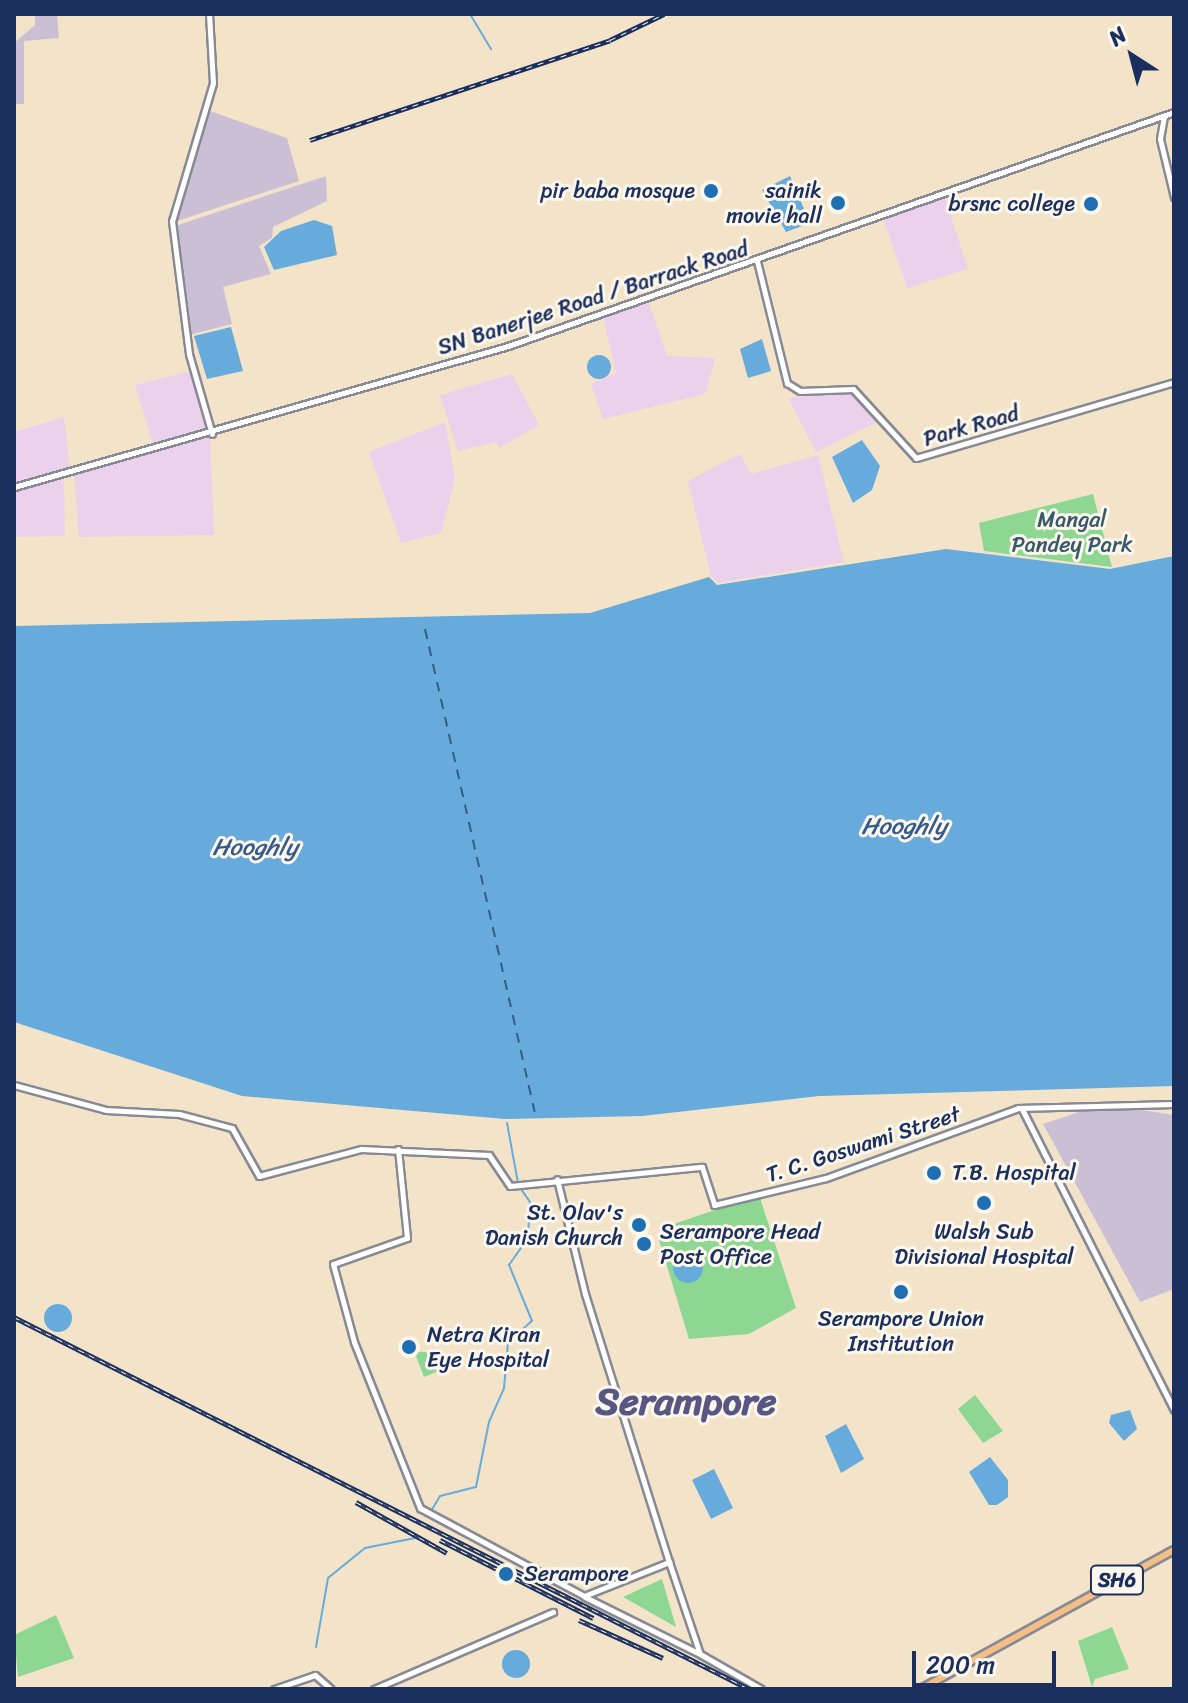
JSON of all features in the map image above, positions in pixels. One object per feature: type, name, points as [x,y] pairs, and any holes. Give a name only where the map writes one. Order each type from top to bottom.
[{"type":"main road","name":"SH6","points":[[921,1689],[1174,1550]]},
{"type":"street","points":[[209,14],[213,83],[172,221],[189,354],[212,434]]},
{"type":"street","name":"SN Banerjee Road / Barrack Road","points":[[14,487],[212,434],[757,261],[899,203],[1174,112]]},
{"type":"street","points":[[1164,115],[1160,139],[1174,197]]},
{"type":"street","name":"Park Road","points":[[757,261],[787,383],[797,391],[853,389],[916,458],[1174,382]]},
{"type":"street","points":[[14,1085],[106,1110],[179,1114],[234,1128],[259,1176],[356,1150],[398,1149],[489,1155],[510,1186],[557,1179],[585,1294],[700,1654]]},
{"type":"street","name":"T. C. Goswami Street","points":[[557,1179],[702,1167],[714,1204],[826,1178],[1022,1109],[1174,1104]]},
{"type":"street","points":[[1022,1109],[1174,1410]]},
{"type":"street","points":[[398,1149],[407,1238],[333,1264],[354,1342],[420,1508],[761,1689]]},
{"type":"street","points":[[584,1596],[669,1562]]},
{"type":"street","points":[[374,1689],[553,1612]]},
{"type":"street","points":[[274,1689],[319,1675],[331,1689]]},
{"type":"shaded area","points":[[35,14],[57,14],[59,38],[24,41],[24,104],[14,104],[14,43],[35,25]]},
{"type":"shaded area","points":[[210,111],[287,138],[299,181],[174,222],[175,199]]},
{"type":"shaded area","points":[[326,176],[327,201],[273,227],[272,238],[259,246],[271,274],[223,287],[232,324],[189,335],[175,226]]},
{"type":"shaded area","points":[[943,192],[968,269],[907,288],[881,212]]},
{"type":"shaded area","points":[[648,300],[667,356],[715,358],[705,394],[603,419],[591,384],[616,373],[603,315]]},
{"type":"shaded area","points":[[190,371],[206,430],[154,447],[135,385]]},
{"type":"shaded area","points":[[512,374],[539,425],[499,448],[496,442],[458,451],[440,395]]},
{"type":"shaded area","points":[[855,391],[879,421],[816,452],[788,398]]},
{"type":"shaded area","points":[[64,417],[70,471],[14,484],[14,432]]},
{"type":"shaded area","points":[[445,422],[455,479],[441,533],[401,543],[369,452]]},
{"type":"shaded area","points":[[210,437],[214,535],[79,537],[74,474]]},
{"type":"shaded area","points":[[740,454],[751,474],[818,455],[844,562],[718,583],[711,576],[688,481]]},
{"type":"shaded area","points":[[64,479],[65,536],[14,537],[14,489]]},
{"type":"shaded area","points":[[1103,1104],[1174,1115],[1174,1289],[1140,1302],[1043,1124]]},
{"type":"green space","name":"Mangal Pandey Park","points":[[1093,494],[1112,567],[984,551],[979,523]]},
{"type":"green space","points":[[759,1195],[796,1308],[749,1334],[689,1339],[659,1240],[671,1225]]},
{"type":"green space","points":[[414,1351],[433,1353],[441,1370],[424,1377]]},
{"type":"green space","points":[[975,1395],[1003,1431],[983,1443],[958,1409]]},
{"type":"green space","points":[[662,1579],[676,1627],[623,1597]]},
{"type":"green space","points":[[56,1615],[74,1658],[18,1677],[14,1635]]},
{"type":"green space","points":[[1112,1627],[1129,1669],[1095,1679],[1092,1687],[1078,1641]]},
{"type":"water","points":[[790,176],[810,223],[786,232],[762,190]]},
{"type":"water","points":[[314,220],[332,226],[337,255],[274,270],[264,247],[281,231]]},
{"type":"water","points":[[231,327],[243,371],[207,379],[194,336]]},
{"type":"water","points":[[762,339],[771,371],[748,378],[740,349]]},
{"type":"water","points":[[599,355],[608,358],[611,367],[608,376],[599,379],[590,376],[587,367],[590,358]]},
{"type":"water","points":[[862,440],[880,466],[872,490],[853,503],[832,457]]},
{"type":"water","name":"Hooghly","points":[[946,549],[1110,569],[1174,556],[1174,1086],[819,1096],[642,1116],[505,1119],[242,1096],[14,1022],[14,626],[590,613],[709,577],[717,585]]},
{"type":"water","points":[[688,1253],[699,1257],[703,1268],[699,1279],[688,1283],[677,1279],[673,1268],[677,1257]]},
{"type":"water","points":[[58,1304],[68,1308],[72,1318],[68,1328],[58,1332],[48,1328],[44,1318],[48,1308]]},
{"type":"water","points":[[1130,1410],[1137,1429],[1124,1441],[1109,1423],[1111,1415]]},
{"type":"water","points":[[846,1424],[864,1459],[841,1473],[825,1436]]},
{"type":"water","points":[[990,1457],[1008,1480],[1008,1497],[997,1505],[989,1505],[969,1472]]},
{"type":"water","points":[[714,1469],[733,1508],[711,1519],[692,1480]]},
{"type":"water","points":[[516,1650],[526,1654],[530,1664],[526,1674],[516,1678],[506,1674],[502,1664],[506,1654]]},
{"type":"waterway","points":[[470,14],[491,49]]},
{"type":"waterway","points":[[507,1123],[518,1183]]},
{"type":"waterway","points":[[431,1511],[440,1496],[476,1487],[489,1422],[504,1388],[508,1343],[532,1321],[509,1265],[528,1238],[530,1202],[521,1189]]},
{"type":"waterway","points":[[316,1647],[328,1578],[365,1548],[415,1538]]},
{"type":"ferry route","points":[[425,629],[535,1112]]},
{"type":"railway","points":[[310,140],[610,40],[664,14]]},
{"type":"railway","points":[[14,1317],[749,1689]]},
{"type":"railway","points":[[356,1502],[447,1553]]},
{"type":"railway","points":[[440,1540],[593,1618]]},
{"type":"railway","points":[[579,1620],[663,1658]]},
{"type":"place","name":"pir baba mosque","points":[[711,191]]},
{"type":"place","name":"sainik movie hall","points":[[838,203]]},
{"type":"place","name":"brsnc college","points":[[1091,204]]},
{"type":"place","name":"T.B. Hospital","points":[[934,1173]]},
{"type":"place","name":"Walsh Sub Divisional Hospital","points":[[984,1203]]},
{"type":"place","name":"St. Olav's Danish Church","points":[[639,1225]]},
{"type":"place","name":"Serampore Head Post Office","points":[[644,1244]]},
{"type":"place","name":"Serampore Union Institution","points":[[901,1292]]},
{"type":"place","name":"Netra Kiran Eye Hospital","points":[[409,1347]]},
{"type":"place","name":"Serampore","points":[[506,1574]]},
{"type":"district","name":"Serampore","points":[[686,1402]]}]
